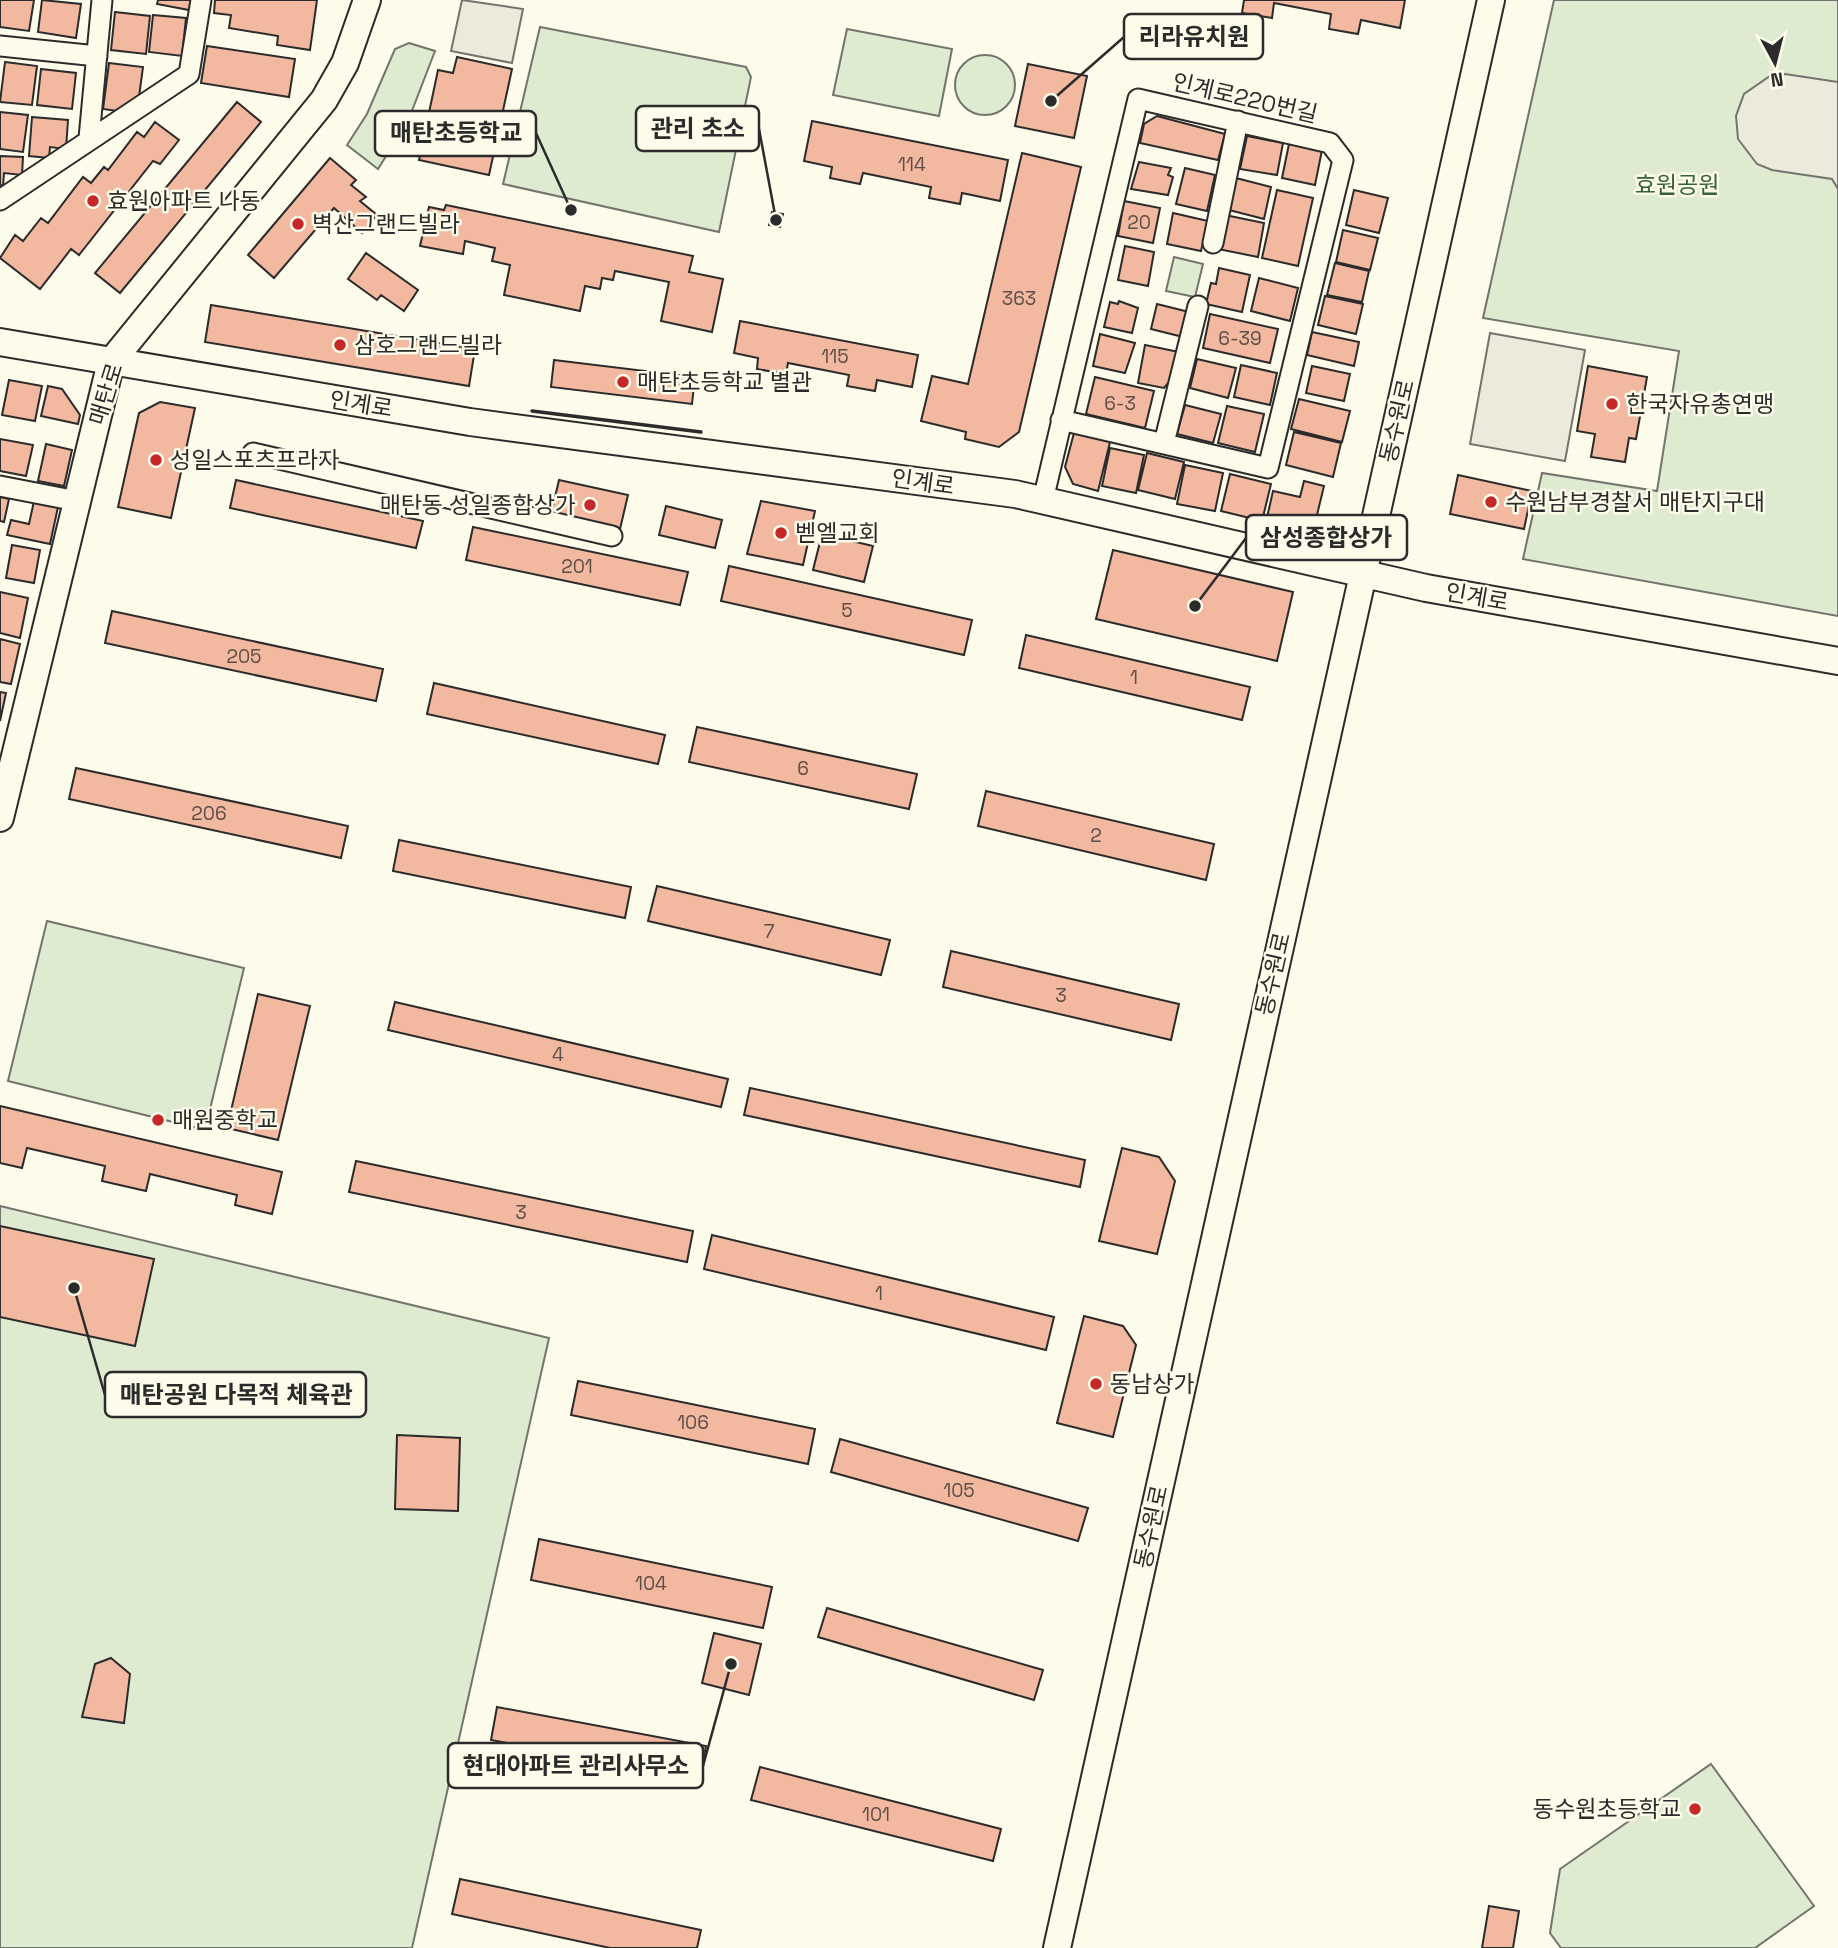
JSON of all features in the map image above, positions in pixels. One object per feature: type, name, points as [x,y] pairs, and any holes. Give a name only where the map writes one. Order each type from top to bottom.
[{"type":"street","points":[[89,138],[102,0]]},
{"type":"street","points":[[0,200],[89,138],[190,74],[201,0]]},
{"type":"street","name":"매탄로","points":[[0,818],[8,752],[77,501],[111,362],[324,100],[345,63],[367,0]]},
{"type":"street","name":"동수원로","points":[[1057,1948],[1491,0]]},
{"type":"street","points":[[0,48],[97,56]]},
{"type":"street","name":"인계로220번길","points":[[1043,500],[1061,420],[1139,99],[1330,143],[1343,160],[1268,468],[1061,420]]},
{"type":"street","points":[[1213,243],[1238,121]]},
{"type":"street","points":[[1164,443],[1198,306]]},
{"type":"street","name":"인계로","points":[[0,342],[470,422],[1043,500],[1362,574],[1838,661]]},
{"type":"street","points":[[253,453],[612,536]]},
{"type":"street","points":[[0,486],[77,501]]},
{"type":"green space","name":"효원공원","points":[[1554,0],[1838,0],[1838,616],[1523,559],[1542,473],[1657,491],[1679,351],[1483,318]]},
{"type":"green space","points":[[540,27],[746,67],[751,77],[719,232],[503,184]]},
{"type":"green space","points":[[847,29],[952,49],[939,116],[833,95]]},
{"type":"green space","points":[[409,43],[435,51],[408,121],[378,169],[347,145],[367,114],[395,49]]},
{"type":"green space","points":[[979,55],[991,55],[1010,68],[1015,85],[1013,97],[1002,110],[991,115],[979,115],[960,102],[955,91],[955,79],[968,60]]},
{"type":"green space","points":[[1174,257],[1203,264],[1195,297],[1166,291]]},
{"type":"green space","points":[[47,921],[244,968],[205,1130],[8,1081]]},
{"type":"green space","points":[[0,1206],[549,1338],[412,1948],[0,1948]]},
{"type":"green space","name":"동수원초등학교","points":[[1711,1764],[1814,1906],[1755,1948],[1561,1948],[1550,1933],[1560,1869]]},
{"type":"shaded area","points":[[462,0],[523,9],[512,63],[451,51]]},
{"type":"shaded area","points":[[1785,74],[1838,82],[1838,189],[1832,179],[1772,170],[1757,164],[1738,139],[1736,116],[1744,94],[1770,76]]},
{"type":"shaded area","points":[[1490,333],[1585,350],[1565,461],[1470,444]]},
{"type":"building","points":[[0,0],[34,0],[29,31],[0,27]]},
{"type":"building","points":[[42,0],[81,4],[76,38],[38,32]]},
{"type":"building","points":[[158,0],[191,0],[189,10],[157,4]]},
{"type":"building","points":[[215,0],[317,0],[310,50],[277,45],[278,36],[229,28],[231,15],[214,13]]},
{"type":"building","points":[[1244,0],[1405,0],[1400,28],[1361,20],[1358,34],[1329,29],[1331,14],[1274,3],[1272,18],[1242,13]]},
{"type":"building","points":[[115,12],[150,16],[146,54],[111,50]]},
{"type":"building","points":[[153,15],[186,18],[182,56],[149,52]]},
{"type":"building","points":[[207,46],[295,59],[289,97],[201,83]]},
{"type":"building","points":[[457,57],[512,69],[489,175],[419,160],[438,70],[453,73]]},
{"type":"building","points":[[5,62],[37,66],[32,105],[0,102]]},
{"type":"building","points":[[109,63],[143,67],[139,97],[117,111],[103,109]]},
{"type":"building","points":[[1028,64],[1087,76],[1074,138],[1015,126]]},
{"type":"building","points":[[41,69],[76,73],[72,109],[37,105]]},
{"type":"building","points":[[237,102],[261,122],[120,293],[95,273]]},
{"type":"building","points":[[0,112],[28,115],[23,152],[0,149]]},
{"type":"building","points":[[1157,116],[1225,134],[1218,160],[1140,143],[1144,124]]},
{"type":"building","points":[[32,117],[68,120],[66,149],[50,147],[49,158],[29,156]]},
{"type":"building","points":[[812,121],[1008,160],[1000,201],[962,193],[960,204],[929,198],[931,187],[863,173],[860,184],[830,178],[832,167],[804,161]]},
{"type":"building","name":"효원아파트 나동","points":[[155,122],[179,140],[160,164],[153,161],[79,255],[71,249],[40,289],[0,258],[15,235],[23,241],[41,218],[48,223],[83,177],[91,183],[104,167],[108,170],[137,132],[144,137]]},
{"type":"building","points":[[1247,136],[1283,143],[1277,175],[1240,169]]},
{"type":"building","points":[[1289,144],[1322,150],[1315,185],[1282,178]]},
{"type":"building","points":[[1022,153],[1081,167],[1019,432],[999,447],[965,439],[966,432],[921,421],[932,376],[968,384]]},
{"type":"building","points":[[0,156],[23,157],[22,175],[4,173],[3,186],[0,185]]},
{"type":"building","name":"벽산그랜드빌라","points":[[330,158],[356,180],[351,185],[366,197],[360,201],[377,215],[362,233],[334,208],[274,278],[248,255]]},
{"type":"building","points":[[1139,162],[1171,168],[1168,175],[1173,177],[1168,195],[1131,189]]},
{"type":"building","points":[[1185,168],[1215,175],[1207,211],[1176,204]]},
{"type":"building","points":[[1236,178],[1271,187],[1264,219],[1229,210]]},
{"type":"building","points":[[1277,190],[1313,198],[1298,266],[1262,258]]},
{"type":"building","points":[[1354,190],[1388,198],[1379,233],[1346,225]]},
{"type":"building","points":[[1124,201],[1160,208],[1153,243],[1118,236]]},
{"type":"building","points":[[446,205],[693,256],[689,272],[723,279],[712,332],[661,321],[669,282],[615,271],[613,280],[602,278],[600,289],[585,286],[580,311],[504,295],[510,265],[492,261],[495,248],[465,241],[463,254],[420,246],[429,207],[444,210]]},
{"type":"building","points":[[772,212],[783,214],[780,227],[769,225]]},
{"type":"building","points":[[1173,213],[1208,221],[1201,251],[1167,244]]},
{"type":"building","points":[[1225,215],[1264,223],[1258,257],[1218,249]]},
{"type":"building","points":[[1343,230],[1378,238],[1370,270],[1336,262]]},
{"type":"building","points":[[1125,246],[1154,252],[1148,286],[1118,280]]},
{"type":"building","name":"삼호그랜드빌라","points":[[366,253],[418,290],[404,311],[381,295],[377,300],[348,279]]},
{"type":"building","points":[[1335,263],[1369,271],[1362,302],[1327,295]]},
{"type":"building","points":[[1219,268],[1250,275],[1242,312],[1206,304],[1211,283],[1216,284]]},
{"type":"building","points":[[1259,278],[1298,288],[1290,321],[1251,311]]},
{"type":"building","points":[[1325,296],[1363,304],[1356,334],[1318,325]]},
{"type":"building","points":[[1119,301],[1138,308],[1132,333],[1104,327],[1110,302],[1118,304]]},
{"type":"building","points":[[1157,304],[1189,312],[1183,337],[1151,329]]},
{"type":"building","name":"삼호그랜드빌라","points":[[211,305],[475,349],[469,386],[205,342]]},
{"type":"building","points":[[1210,314],[1278,329],[1270,363],[1203,348]]},
{"type":"building","points":[[740,321],[918,355],[912,387],[877,380],[875,391],[847,386],[849,375],[788,363],[786,374],[757,369],[758,358],[734,353]]},
{"type":"building","points":[[1312,332],[1359,342],[1354,366],[1307,355]]},
{"type":"building","points":[[1100,334],[1135,343],[1125,373],[1093,366]]},
{"type":"building","points":[[1145,345],[1179,352],[1175,375],[1164,388],[1138,383]]},
{"type":"building","points":[[1197,359],[1236,368],[1228,398],[1190,388]]},
{"type":"building","name":"매탄초등학교 별관","points":[[554,360],[695,377],[692,404],[551,387]]},
{"type":"building","points":[[1241,365],[1277,373],[1270,405],[1234,397]]},
{"type":"building","points":[[1312,366],[1350,374],[1344,401],[1306,393]]},
{"type":"building","name":"한국자유총연맹","points":[[1588,366],[1647,377],[1636,439],[1629,438],[1625,462],[1591,457],[1595,434],[1577,431]]},
{"type":"building","points":[[1095,377],[1154,391],[1145,428],[1086,414]]},
{"type":"building","points":[[9,380],[42,386],[35,421],[2,415]]},
{"type":"building","points":[[48,386],[62,389],[80,415],[78,424],[41,416]]},
{"type":"building","points":[[1299,399],[1350,411],[1342,442],[1291,429]]},
{"type":"building","name":"성일스포츠프라자","points":[[160,402],[195,408],[171,518],[118,507],[139,413]]},
{"type":"building","points":[[1185,405],[1221,414],[1213,443],[1177,434]]},
{"type":"building","points":[[1227,406],[1264,414],[1255,452],[1218,443]]},
{"type":"building","points":[[1075,429],[1111,438],[1098,491],[1073,484],[1065,467]]},
{"type":"building","points":[[1294,432],[1341,443],[1333,477],[1286,465]]},
{"type":"building","points":[[0,439],[33,445],[26,476],[0,471]]},
{"type":"building","points":[[46,444],[72,450],[64,486],[38,481]]},
{"type":"building","points":[[1110,448],[1144,455],[1136,493],[1102,486]]},
{"type":"building","points":[[1147,453],[1184,462],[1175,499],[1138,490]]},
{"type":"building","points":[[1185,465],[1223,473],[1215,511],[1177,504]]},
{"type":"building","points":[[1230,474],[1271,484],[1262,521],[1221,511]]},
{"type":"building","name":"수원남부경찰서 매탄지구대","points":[[1458,475],[1532,491],[1524,529],[1450,514]]},
{"type":"building","points":[[236,480],[423,521],[416,548],[230,508]]},
{"type":"building","name":"매탄동 성일종합상가","points":[[559,480],[628,495],[620,529],[551,514]]},
{"type":"building","points":[[1304,481],[1324,486],[1316,519],[1298,529],[1266,522],[1273,491],[1300,497]]},
{"type":"building","points":[[0,497],[9,499],[4,522],[0,521]]},
{"type":"building","points":[[34,501],[58,507],[50,544],[7,535],[11,520],[29,524]]},
{"type":"building","name":"벧엘교회","points":[[761,501],[815,511],[803,565],[747,554]]},
{"type":"building","points":[[666,506],[722,520],[715,548],[659,535]]},
{"type":"building","points":[[473,527],[688,572],[680,605],[466,560]]},
{"type":"building","points":[[822,534],[873,546],[864,582],[813,570]]},
{"type":"building","points":[[12,545],[40,550],[34,583],[6,578]]},
{"type":"building","points":[[1113,550],[1293,592],[1277,661],[1096,619]]},
{"type":"building","points":[[729,566],[972,620],[964,655],[721,601]]},
{"type":"building","points":[[0,592],[28,598],[20,638],[0,633]]},
{"type":"building","points":[[112,611],[383,669],[376,701],[105,643]]},
{"type":"building","points":[[1026,635],[1250,687],[1242,720],[1019,668]]},
{"type":"building","points":[[0,639],[20,644],[11,684],[0,682]]},
{"type":"building","points":[[434,683],[665,735],[658,764],[427,714]]},
{"type":"building","points":[[0,692],[6,693],[0,721]]},
{"type":"building","points":[[697,727],[917,774],[909,809],[689,762]]},
{"type":"building","points":[[76,768],[348,826],[341,858],[69,799]]},
{"type":"building","points":[[986,791],[1214,844],[1206,880],[978,826]]},
{"type":"building","points":[[399,840],[631,887],[625,918],[393,871]]},
{"type":"building","points":[[657,886],[890,940],[881,975],[648,921]]},
{"type":"building","points":[[951,951],[1179,1004],[1171,1040],[943,987]]},
{"type":"building","points":[[258,994],[310,1006],[278,1140],[227,1128]]},
{"type":"building","points":[[395,1002],[728,1079],[721,1107],[388,1030]]},
{"type":"building","points":[[750,1088],[1085,1160],[1080,1187],[744,1115]]},
{"type":"building","points":[[0,1106],[282,1172],[272,1214],[235,1205],[237,1195],[150,1174],[146,1191],[102,1181],[105,1166],[27,1148],[22,1168],[0,1163]]},
{"type":"building","points":[[1122,1148],[1159,1157],[1175,1181],[1157,1254],[1099,1241]]},
{"type":"building","points":[[356,1161],[693,1231],[687,1262],[349,1192]]},
{"type":"building","points":[[0,1226],[154,1259],[135,1346],[0,1317]]},
{"type":"building","points":[[712,1235],[1054,1317],[1046,1350],[704,1269]]},
{"type":"building","name":"동남상가","points":[[1084,1316],[1123,1326],[1136,1345],[1113,1437],[1057,1423]]},
{"type":"building","points":[[578,1381],[815,1429],[808,1464],[571,1415]]},
{"type":"building","points":[[397,1435],[460,1438],[458,1511],[395,1509]]},
{"type":"building","points":[[840,1439],[1088,1508],[1078,1541],[831,1472]]},
{"type":"building","points":[[539,1539],[772,1587],[763,1628],[531,1580]]},
{"type":"building","points":[[827,1608],[1043,1670],[1034,1700],[818,1637]]},
{"type":"building","points":[[714,1633],[761,1644],[749,1695],[702,1683]]},
{"type":"building","points":[[111,1658],[130,1674],[124,1723],[82,1717],[95,1664]]},
{"type":"building","points":[[497,1707],[706,1746],[700,1778],[491,1740]]},
{"type":"building","points":[[760,1767],[1001,1829],[993,1861],[751,1800]]},
{"type":"building","points":[[460,1879],[701,1930],[697,1948],[610,1948],[452,1914]]},
{"type":"building","points":[[1489,1906],[1519,1911],[1513,1948],[1482,1948]]},
{"type":"wall","points":[[532,411],[701,432]]},
{"type":"place","name":"리라유치원","points":[[1051,101]]},
{"type":"place","name":"효원아파트 나동","points":[[93,201]]},
{"type":"place","name":"매탄초등학교","points":[[571,210]]},
{"type":"place","name":"관리 초소","points":[[776,220]]},
{"type":"place","name":"벽산그랜드빌라","points":[[298,224]]},
{"type":"place","name":"삼호그랜드빌라","points":[[340,345]]},
{"type":"place","name":"매탄초등학교 별관","points":[[623,382]]},
{"type":"place","name":"한국자유총연맹","points":[[1612,404]]},
{"type":"place","name":"성일스포츠프라자","points":[[156,460]]},
{"type":"place","name":"수원남부경찰서 매탄지구대","points":[[1491,502]]},
{"type":"place","name":"매탄동 성일종합상가","points":[[590,505]]},
{"type":"place","name":"벧엘교회","points":[[781,533]]},
{"type":"place","name":"삼성종합상가","points":[[1195,606]]},
{"type":"place","name":"매원중학교","points":[[158,1120]]},
{"type":"place","name":"매탄공원 다목적 체육관","points":[[74,1288]]},
{"type":"place","name":"동남상가","points":[[1096,1384]]},
{"type":"place","name":"현대아파트 관리사무소","points":[[731,1664]]},
{"type":"place","name":"동수원초등학교","points":[[1695,1809]]}]
